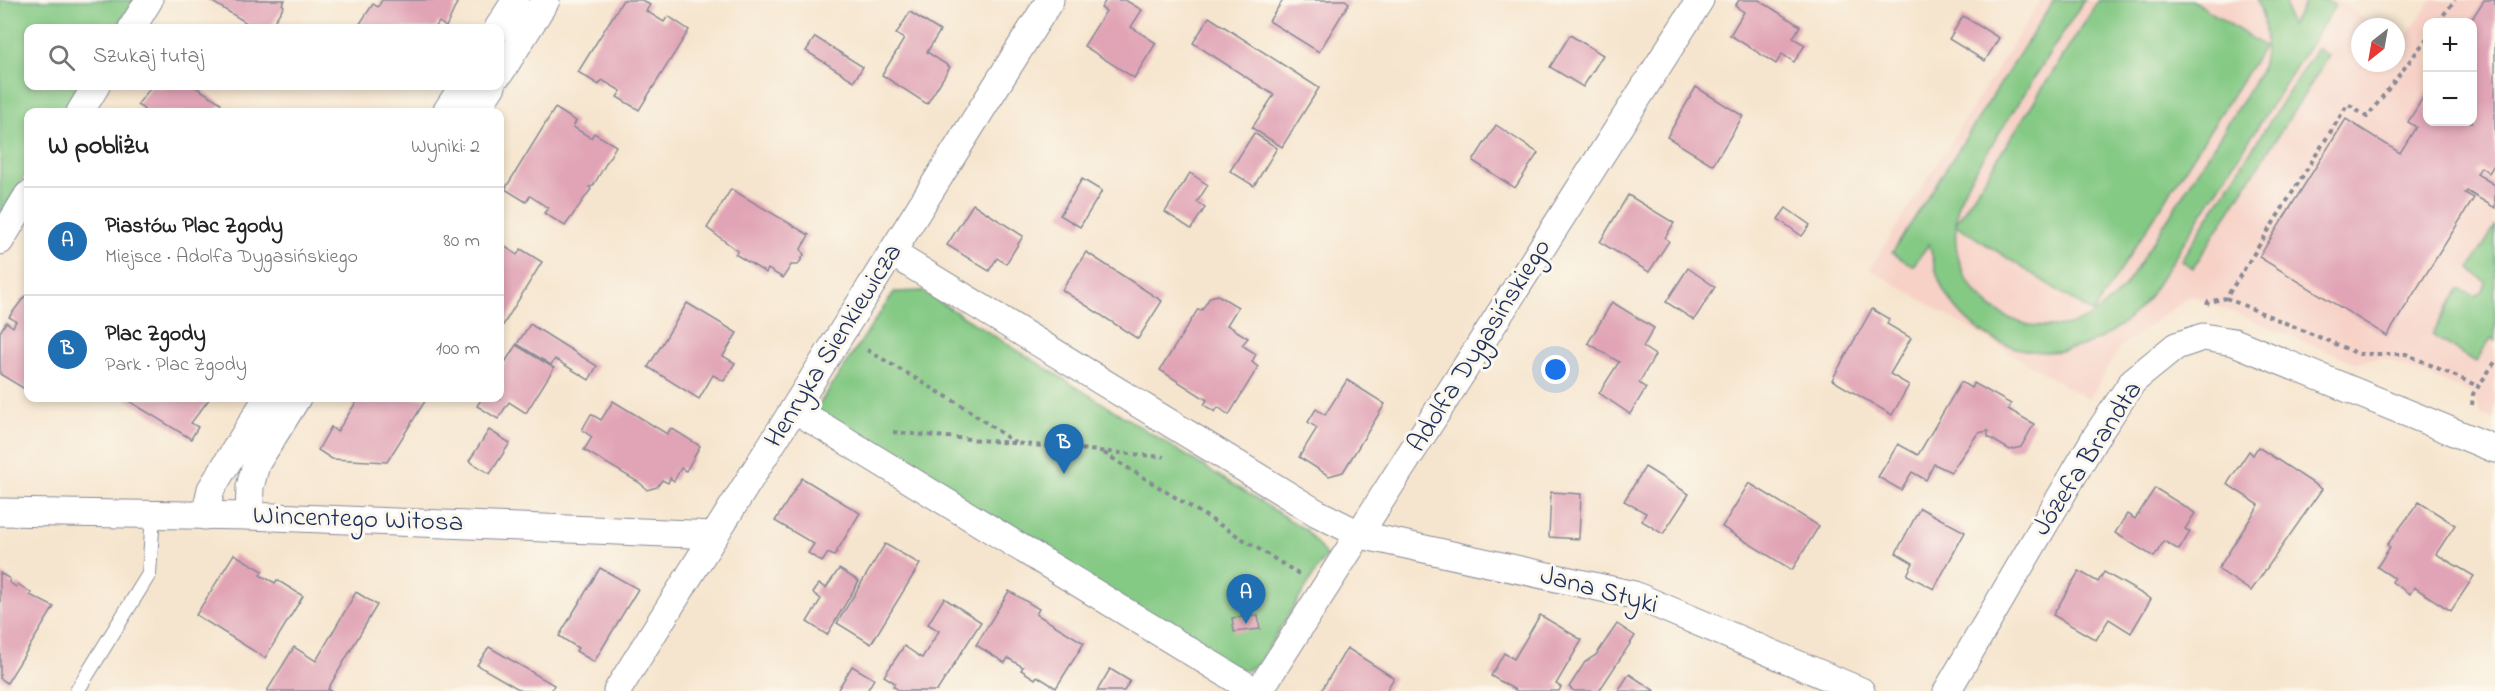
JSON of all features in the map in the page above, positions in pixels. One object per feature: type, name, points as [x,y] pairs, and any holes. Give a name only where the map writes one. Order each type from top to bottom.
[{"type":"street","points":[[134,24],[149,0]]},
{"type":"street","points":[[501,24],[516,0]]},
{"type":"street","points":[[504,67],[546,0]]},
{"type":"street","name":"Henryka Sienkiewicza","points":[[617,691],[1050,0]]},
{"type":"street","name":"Adolfa Dygasińskiego","points":[[1257,691],[1361,535],[1700,0]]},
{"type":"street","points":[[82,108],[94,90]]},
{"type":"street","points":[[448,108],[460,90]]},
{"type":"street","points":[[478,108],[489,90]]},
{"type":"street","points":[[0,241],[24,202]]},
{"type":"street","name":"Jana Styki","points":[[892,253],[1317,513],[1361,535],[1634,595],[1861,691]]},
{"type":"street","name":"Józefa Brandta","points":[[1947,691],[2095,438],[2133,381],[2176,346],[2203,337],[2234,342],[2495,449]]},
{"type":"street","points":[[205,516],[211,489],[265,402]]},
{"type":"street","points":[[249,516],[250,486],[256,464],[295,402]]},
{"type":"street","points":[[794,409],[1257,691]]},
{"type":"street","name":"Wincentego Witosa","points":[[0,512],[249,516],[715,535]]},
{"type":"lane","points":[[77,691],[149,574],[153,515]]},
{"type":"path","points":[[2441,18],[2455,0]]},
{"type":"path","points":[[2226,297],[2348,104],[2367,117],[2423,42]]},
{"type":"path","points":[[2203,337],[2208,302],[2226,297],[2359,354],[2406,354],[2480,387]]},
{"type":"path","points":[[841,334],[962,405],[1016,444]]},
{"type":"path","points":[[2469,438],[2473,394],[2480,387],[2495,362]]},
{"type":"path","points":[[889,431],[1169,458]]},
{"type":"path","points":[[1102,452],[1325,590]]},
{"type":"shaded area","points":[[2041,0],[2338,0],[2364,18],[2351,18],[2351,72],[2405,72],[2405,37],[2432,0],[2495,0],[2495,420],[2482,415],[2473,394],[2381,357],[2356,363],[2191,295],[2120,347],[2089,400],[1870,269]]},
{"type":"green space","points":[[0,0],[134,0],[119,24],[24,24],[24,90],[78,90],[67,108],[24,108],[24,177],[0,216]]},
{"type":"green space","points":[[2054,0],[2084,0],[1968,182],[1958,204],[1956,223],[2099,0],[2192,0],[2264,46],[2093,313],[1956,225],[1956,247],[1962,268],[1971,286],[1984,301],[2001,314],[2020,322],[2041,326],[2063,326],[2081,321],[2104,307],[2124,288],[2261,71],[2265,53],[2265,35],[2263,17],[2257,0],[2285,0],[2290,26],[2307,0],[2326,0],[2335,6],[2147,300],[2124,322],[2099,339],[2073,349],[2045,352],[2018,349],[1992,338],[1968,321],[1947,296],[1938,277],[1929,244],[1913,266],[1892,253]]},
{"type":"green space","points":[[2317,48],[2329,56],[2193,268],[2181,260]]},
{"type":"green space","points":[[2495,226],[2495,341],[2491,338],[2476,362],[2432,335],[2459,289],[2475,296],[2482,292],[2485,282],[2470,268]]},
{"type":"green space","points":[[922,291],[1306,530],[1326,555],[1259,663],[1247,670],[1233,669],[818,419],[818,406],[894,292]]},
{"type":"building","points":[[209,0],[285,0],[282,4],[284,6],[273,24],[248,24]]},
{"type":"building","points":[[382,0],[452,0],[457,3],[447,24],[439,22],[438,24],[360,24],[373,4],[378,7]]},
{"type":"building","points":[[623,0],[642,0],[650,5],[646,11],[664,22],[668,16],[689,30],[639,110],[617,97],[621,91],[602,80],[599,85],[578,72]]},
{"type":"building","points":[[1106,0],[1125,0],[1142,10],[1131,27],[1156,43],[1134,78],[1084,46],[1106,11],[1101,8]]},
{"type":"building","points":[[1283,0],[1345,0],[1349,3],[1319,52],[1269,21]]},
{"type":"building","points":[[1739,0],[1759,0],[1800,26],[1793,38],[1805,45],[1794,62],[1782,54],[1776,64],[1730,35],[1744,12],[1735,6]]},
{"type":"building","points":[[2484,0],[2495,0],[2495,163],[2489,173],[2481,167],[2477,174],[2495,185],[2495,208],[2467,191],[2465,193],[2474,198],[2387,336],[2259,257],[2346,119],[2400,153],[2416,127],[2408,122],[2423,98],[2423,126],[2477,126],[2477,18],[2473,18]]},
{"type":"building","points":[[910,12],[940,31],[927,52],[950,67],[927,104],[882,75],[904,39],[896,34]]},
{"type":"building","points":[[1963,16],[1999,38],[1985,61],[1949,39]]},
{"type":"building","points":[[1209,17],[1319,88],[1282,147],[1252,128],[1274,95],[1193,43]]},
{"type":"building","points":[[1570,35],[1603,55],[1583,87],[1550,67]]},
{"type":"building","points":[[815,37],[863,67],[854,81],[806,51]]},
{"type":"building","points":[[1696,87],[1743,116],[1713,165],[1667,137]]},
{"type":"building","points":[[149,90],[200,90],[221,103],[218,108],[142,108],[137,105]]},
{"type":"building","points":[[555,108],[576,121],[573,127],[591,138],[594,133],[616,146],[593,186],[589,187],[591,189],[565,226],[544,213],[548,208],[530,196],[526,202],[505,189]]},
{"type":"building","points":[[1496,125],[1538,153],[1515,188],[1473,161]]},
{"type":"building","points":[[1254,133],[1277,148],[1254,186],[1230,171]]},
{"type":"building","points":[[1190,173],[1208,185],[1197,202],[1205,208],[1191,229],[1165,212]]},
{"type":"building","points":[[1082,179],[1102,191],[1080,227],[1060,215]]},
{"type":"building","points":[[731,189],[809,235],[801,249],[804,255],[798,265],[791,265],[783,278],[768,269],[766,273],[735,254],[738,251],[707,228]]},
{"type":"building","points":[[1628,195],[1674,223],[1665,238],[1669,241],[1649,272],[1600,242]]},
{"type":"building","points":[[973,204],[1023,236],[1006,264],[997,258],[989,271],[947,245]]},
{"type":"building","points":[[1786,208],[1810,225],[1802,236],[1778,219]]},
{"type":"building","points":[[504,246],[517,255],[521,249],[542,262],[504,324]]},
{"type":"building","points":[[1086,252],[1162,301],[1138,339],[1062,290]]},
{"type":"building","points":[[1688,268],[1715,287],[1694,320],[1666,302]]},
{"type":"building","points":[[1218,295],[1238,307],[1227,325],[1248,338],[1242,345],[1256,354],[1252,362],[1258,367],[1229,415],[1218,407],[1215,412],[1204,405],[1207,400],[1160,370],[1198,309],[1202,310],[1210,297]]},
{"type":"building","points":[[24,297],[24,389],[0,374],[0,332],[6,322],[13,327],[16,321],[9,317]]},
{"type":"building","points":[[1612,302],[1654,328],[1643,347],[1655,355],[1639,383],[1646,388],[1630,414],[1599,393],[1619,362],[1588,343]]},
{"type":"building","points":[[687,303],[737,333],[723,356],[735,363],[724,381],[713,375],[699,399],[648,367]]},
{"type":"building","points":[[1872,309],[1889,319],[1887,324],[1911,338],[1890,374],[1909,385],[1892,415],[1832,380]]},
{"type":"building","points":[[530,324],[597,366],[589,380],[555,359],[551,365],[517,344]]},
{"type":"building","points":[[516,345],[554,368],[526,413],[509,402],[498,419],[477,406],[480,402],[504,402],[504,364]]},
{"type":"building","points":[[1347,380],[1385,404],[1343,472],[1329,476],[1299,457],[1317,428],[1308,422],[1316,409],[1325,415]]},
{"type":"building","points":[[1961,382],[1971,388],[1974,383],[2011,404],[2008,409],[2034,424],[2021,447],[2010,450],[1988,437],[1988,431],[1978,433],[1951,472],[1934,464],[1926,480],[1912,472],[1901,490],[1878,477],[1898,444],[1918,455]]},
{"type":"building","points":[[613,401],[667,434],[671,428],[700,446],[686,471],[681,468],[674,481],[670,478],[668,483],[662,480],[657,487],[647,490],[640,483],[584,450],[592,437],[582,430],[591,414],[601,420]]},
{"type":"building","points":[[131,402],[207,402],[191,423],[198,427],[191,439]]},
{"type":"building","points":[[356,402],[424,402],[387,462],[332,459],[318,450],[331,427],[337,432]]},
{"type":"building","points":[[489,430],[510,443],[490,474],[469,461]]},
{"type":"building","points":[[2258,447],[2322,489],[2251,591],[2218,569],[2259,505],[2227,484],[2249,451],[2253,455]]},
{"type":"building","points":[[1645,467],[1689,494],[1663,534],[1642,521],[1646,513],[1624,501]]},
{"type":"building","points":[[802,478],[860,513],[834,556],[828,553],[822,562],[808,553],[814,544],[775,521]]},
{"type":"building","points":[[1749,483],[1819,526],[1792,570],[1722,527]]},
{"type":"building","points":[[2155,488],[2195,513],[2185,529],[2190,532],[2179,550],[2164,541],[2154,557],[2115,533],[2127,514],[2135,519]]},
{"type":"building","points":[[1551,492],[1581,494],[1579,539],[1549,537]]},
{"type":"building","points":[[2419,502],[2455,525],[2436,554],[2474,576],[2451,611],[2414,587],[2410,594],[2392,582],[2394,578],[2377,567],[2390,547],[2387,545]]},
{"type":"building","points":[[1920,508],[1965,532],[1934,589],[1907,575],[1913,563],[1896,553]]},
{"type":"building","points":[[885,544],[920,564],[871,644],[837,623]]},
{"type":"building","points":[[234,554],[263,571],[260,575],[275,583],[277,580],[303,596],[265,658],[196,615]]},
{"type":"building","points":[[600,568],[638,589],[594,662],[576,651],[578,648],[559,636]]},
{"type":"building","points":[[839,569],[859,581],[827,635],[807,622],[821,599],[813,593],[819,584],[826,588]]},
{"type":"building","points":[[2079,571],[2098,582],[2104,572],[2151,599],[2131,633],[2109,619],[2096,640],[2053,615]]},
{"type":"building","points":[[0,573],[10,579],[9,582],[16,587],[18,584],[31,593],[30,595],[54,607],[7,683],[0,678]]},
{"type":"building","points":[[1009,591],[1039,609],[1036,614],[1084,643],[1056,688],[1037,676],[1035,679],[1021,670],[1023,667],[1008,658],[1005,663],[976,645]]},
{"type":"building","points":[[356,592],[377,605],[328,689],[332,691],[267,691],[294,647],[316,661]]},
{"type":"building","points":[[944,598],[981,622],[937,691],[900,691],[893,686],[895,683],[884,676],[904,646],[922,658],[939,631],[928,624]]},
{"type":"building","points":[[1258,615],[1260,629],[1234,632],[1232,618]]},
{"type":"building","points":[[1540,615],[1582,640],[1556,684],[1561,687],[1559,691],[1517,691],[1491,676],[1504,653],[1514,659]]},
{"type":"building","points":[[1617,624],[1635,636],[1599,691],[1574,691],[1569,687],[1585,662],[1596,655]]},
{"type":"building","points":[[489,647],[554,685],[551,691],[522,691],[477,665]]},
{"type":"building","points":[[1347,648],[1394,678],[1386,691],[1321,691]]},
{"type":"building","points":[[852,666],[874,679],[867,691],[837,691]]},
{"type":"building","points":[[1110,669],[1130,681],[1124,691],[1097,691]]},
{"type":"building","points":[[1629,674],[1655,691],[1618,691]]},
{"type":"place","name":"Plac Zgody","points":[[1064,474]]},
{"type":"place","name":"Piastów Plac Zgody","points":[[1246,624]]}]
